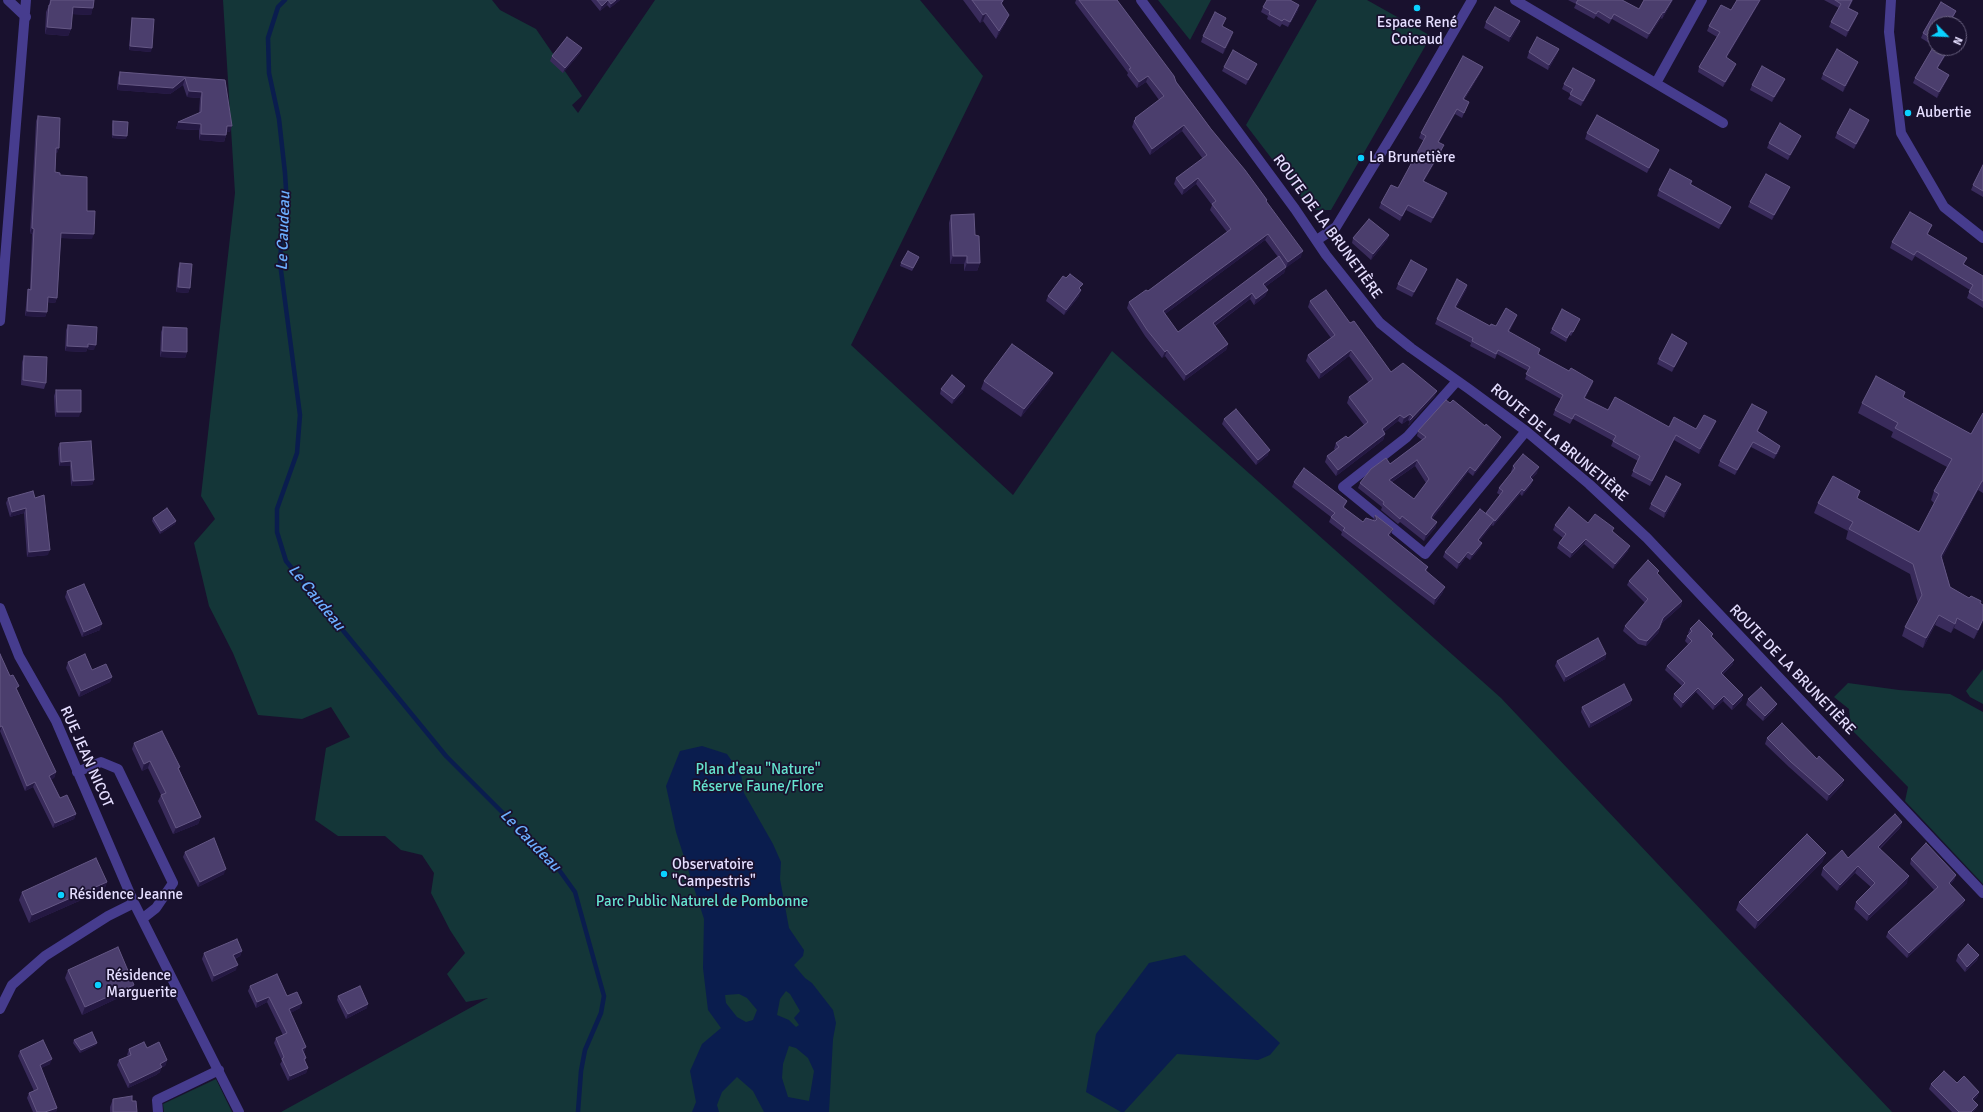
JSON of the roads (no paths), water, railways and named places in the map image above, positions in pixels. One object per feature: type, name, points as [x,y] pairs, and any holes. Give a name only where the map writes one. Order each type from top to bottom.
[{"type":"street","points":[[8,0],[26,17]]},
{"type":"street","points":[[0,321],[26,17],[26,0]]},
{"type":"street","name":"ROUTE DE LA BRUNETIÈRE","points":[[1141,0],[1317,240],[1326,255],[1380,323],[1411,348],[1526,432],[1589,484],[1647,538],[1983,893]]},
{"type":"street","points":[[1317,240],[1336,227],[1422,86],[1472,0]]},
{"type":"street","points":[[1515,0],[1723,123]]},
{"type":"street","points":[[1656,83],[1702,0]]},
{"type":"street","points":[[1891,0],[1889,32],[1901,133],[1944,207],[1983,238]]},
{"type":"street","points":[[1457,381],[1407,437],[1343,488],[1425,554],[1526,432]]},
{"type":"street","name":"RUE JEAN NICOT","points":[[0,608],[19,656],[56,721],[134,903],[239,1112]]},
{"type":"street","points":[[77,772],[101,762],[118,769],[173,883],[156,908],[142,919]]},
{"type":"street","points":[[0,1010],[12,985],[45,956],[108,916],[134,903]]},
{"type":"street","points":[[158,1112],[157,1100],[219,1070]]},
{"type":"water","points":[[702,746],[727,754],[741,774],[744,793],[773,844],[781,862],[780,879],[789,928],[804,950],[803,956],[794,965],[805,978],[812,983],[833,1010],[836,1023],[833,1039],[829,1112],[764,1112],[753,1091],[737,1077],[722,1092],[717,1105],[719,1112],[692,1112],[696,1102],[690,1071],[702,1044],[721,1028],[708,1010],[703,968],[704,919],[676,832],[666,786],[680,751]],"holes":[[[786,991],[790,994],[800,1011],[794,1018],[799,1025],[796,1027],[789,1020],[777,1015],[780,999]],[[739,994],[747,998],[757,1010],[753,1020],[746,1022],[737,1017],[726,1003],[725,995]],[[789,1046],[796,1048],[808,1058],[814,1071],[809,1101],[788,1097],[782,1078],[783,1064]]]},
{"type":"water","points":[[1185,955],[1280,1043],[1270,1055],[1258,1060],[1177,1054],[1124,1112],[1121,1112],[1086,1092],[1096,1034],[1149,963]]},
{"type":"waterway","name":"Le Caudeau","points":[[285,0],[278,7],[268,38],[269,73],[279,119],[285,173],[287,206],[282,233],[280,263],[300,415],[297,453],[277,509],[277,532],[286,561],[446,756],[557,867],[575,892],[604,996],[601,1013],[585,1050],[581,1071],[578,1112]]},
{"type":"place","name":"Espace René Coicaud","points":[[1417,8]]},
{"type":"place","name":"Aubertie","points":[[1908,113]]},
{"type":"place","name":"La Brunetière","points":[[1361,158]]},
{"type":"place","name":"Observatoire \"Campestris\"","points":[[664,874]]},
{"type":"place","name":"Résidence Jeanne","points":[[61,895]]},
{"type":"place","name":"Résidence Marguerite","points":[[98,985]]},
{"type":"park label","name":"Plan d'eau \"Nature\" Réserve Faune/Flore","points":[[758,778]]},
{"type":"park label","name":"Parc Public Naturel de Pombonne","points":[[702,902]]}]
